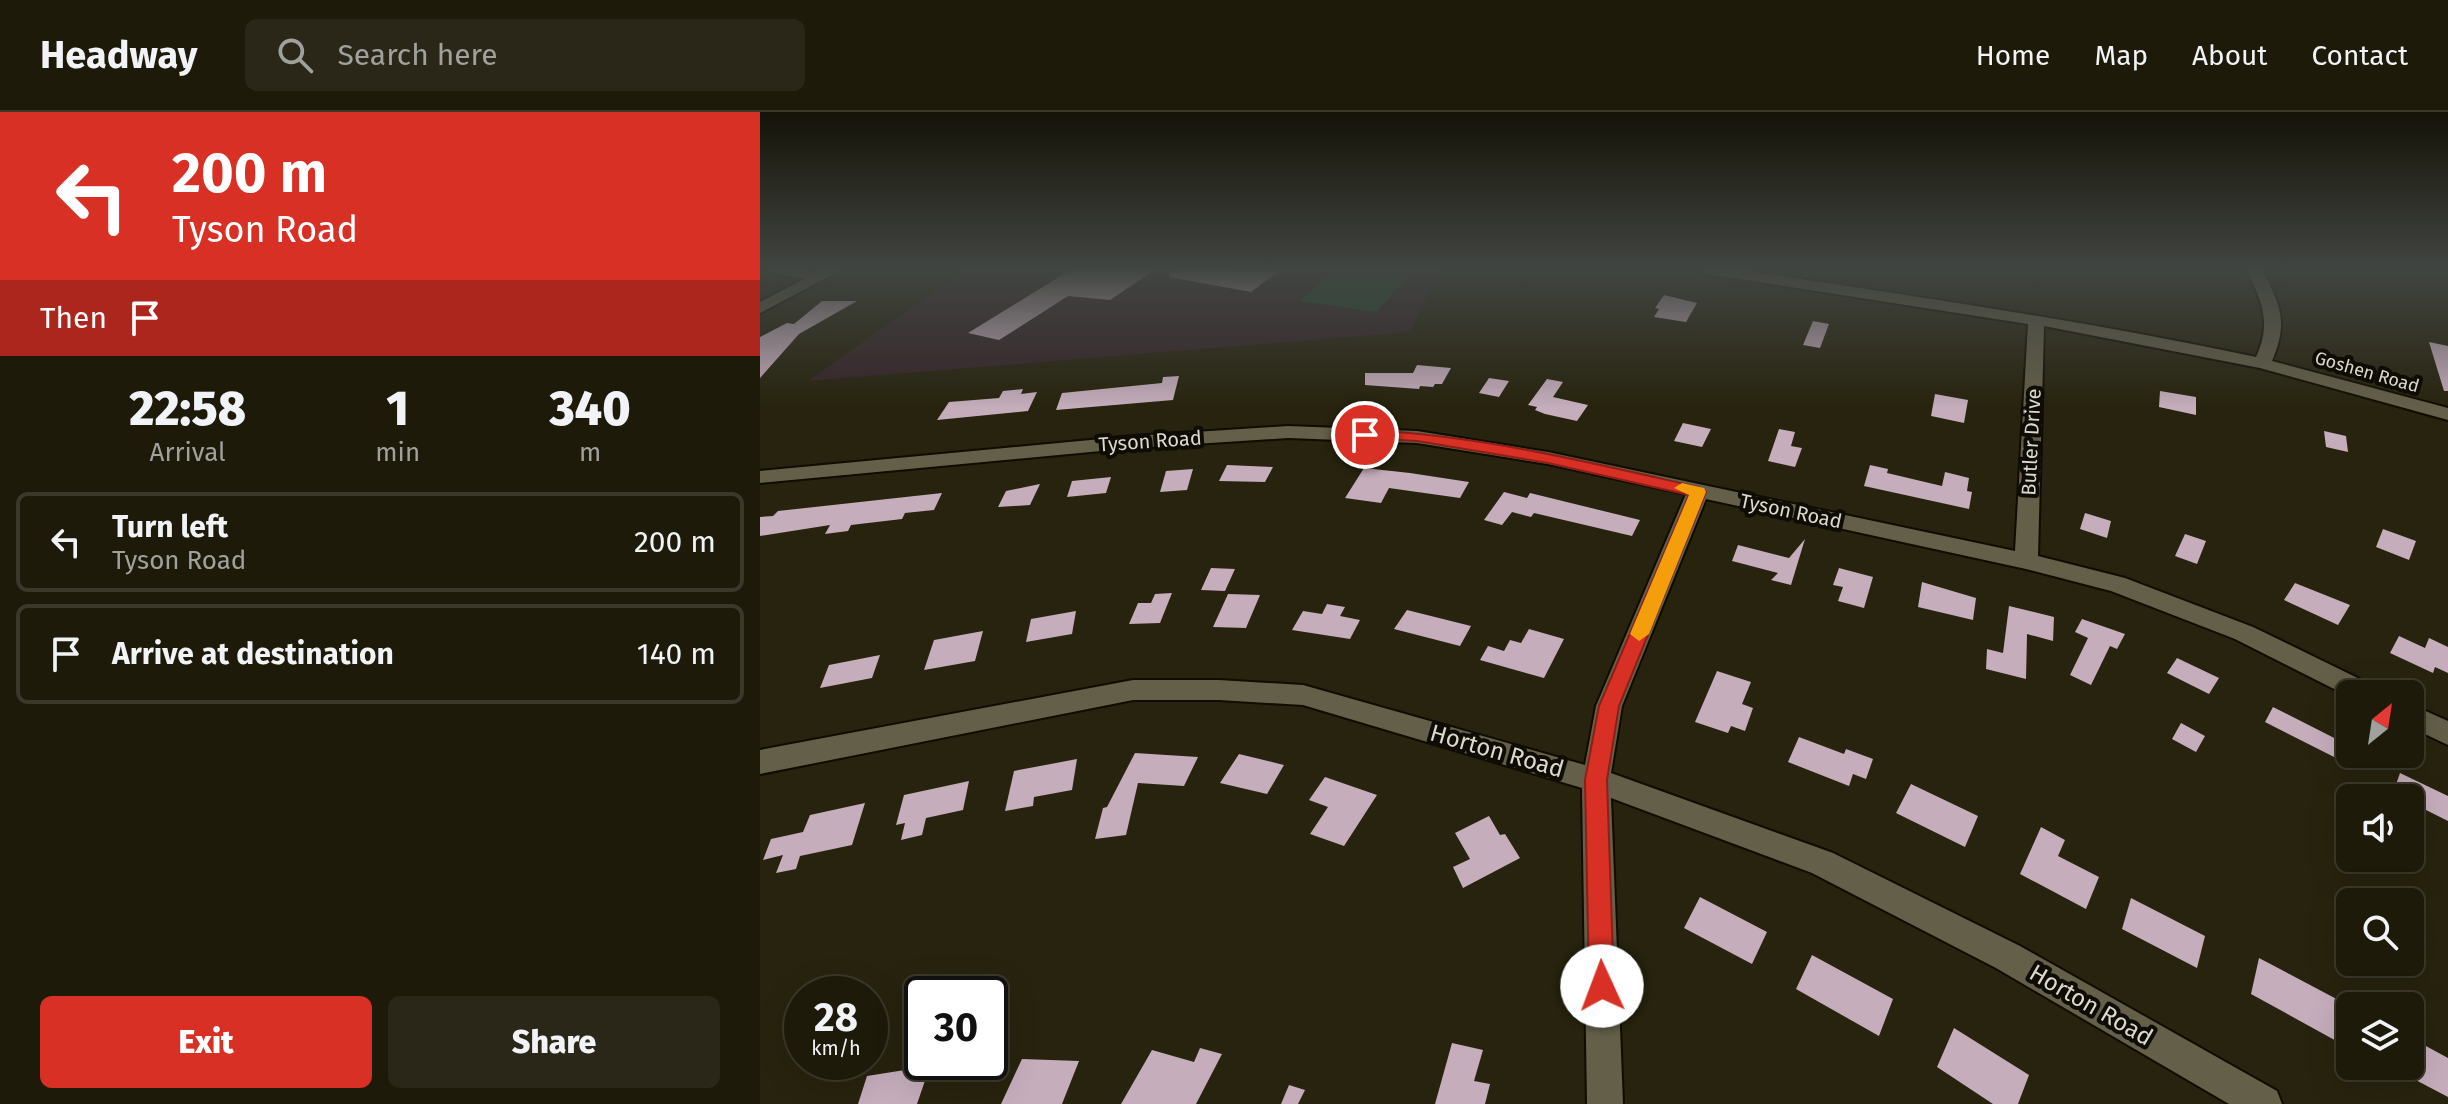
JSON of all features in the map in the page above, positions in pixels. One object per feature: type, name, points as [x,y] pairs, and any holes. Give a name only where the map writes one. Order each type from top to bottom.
[{"type":"street","name":"Goshen Road","points":[[1994,315],[2262,363],[2382,399],[2448,414]]},
{"type":"street","points":[[2262,363],[2273,340],[2275,315]]},
{"type":"street","name":"Butler Drive","points":[[2026,561],[2036,322]]},
{"type":"street","name":"Tyson Road","points":[[760,477],[1133,442],[1288,432],[1417,437],[1548,458],[2026,561],[2117,584],[2244,633],[2339,680]]},
{"type":"street","points":[[1605,1104],[1596,780],[1609,706],[1698,492]]},
{"type":"street","name":"Horton Road","points":[[760,762],[1133,690],[1219,690],[1303,695],[1596,780],[1822,863],[2008,957],[2264,1104]]},
{"type":"street","points":[[2424,722],[2448,734]]},
{"type":"shaded area","points":[[901,315],[1418,315],[1410,332],[808,381]]},
{"type":"building","points":[[805,315],[832,315],[799,334],[760,378],[760,337],[787,323],[794,324]]},
{"type":"building","points":[[997,315],[1038,315],[999,340],[968,333]]},
{"type":"building","points":[[1655,315],[1690,315],[1686,322]]},
{"type":"building","points":[[1813,321],[1829,324],[1820,348],[1803,345]]},
{"type":"building","points":[[2429,342],[2448,346],[2448,391],[2444,391]]},
{"type":"building","points":[[1417,365],[1451,368],[1442,384],[1433,387],[1420,386],[1419,389],[1365,385],[1365,373],[1413,373]]},
{"type":"building","points":[[1179,376],[1173,400],[1056,410],[1062,393],[1162,383],[1163,377]]},
{"type":"building","points":[[1489,378],[1509,381],[1499,397],[1479,393]]},
{"type":"building","points":[[1547,379],[1563,382],[1553,397],[1588,405],[1577,421],[1545,414],[1535,410],[1537,407],[1528,405]]},
{"type":"building","points":[[1023,389],[1021,394],[1037,392],[1028,411],[937,420],[949,402],[999,398],[1003,391]]},
{"type":"building","points":[[2160,391],[2196,397],[2196,415],[2159,407]]},
{"type":"building","points":[[1935,394],[1968,400],[1964,423],[1931,416]]},
{"type":"building","points":[[1683,423],[1711,429],[1702,447],[1674,441]]},
{"type":"building","points":[[1779,429],[1795,432],[1791,446],[1802,448],[1795,467],[1768,461]]},
{"type":"building","points":[[2324,431],[2346,436],[2348,452],[2326,447]]},
{"type":"building","points":[[1227,465],[1273,467],[1265,482],[1219,481]]},
{"type":"building","points":[[1870,465],[1888,469],[1887,473],[1942,486],[1945,472],[1969,478],[1967,491],[1972,492],[1969,509],[1864,486]]},
{"type":"building","points":[[1364,468],[1469,482],[1460,498],[1389,488],[1381,503],[1345,498]]},
{"type":"building","points":[[1193,469],[1187,490],[1160,492],[1166,471]]},
{"type":"building","points":[[1111,477],[1106,493],[1067,497],[1072,481]]},
{"type":"building","points":[[1040,484],[1030,505],[998,507],[1006,491]]},
{"type":"building","points":[[1504,492],[1527,498],[1530,493],[1640,520],[1632,536],[1534,513],[1531,517],[1512,512],[1502,525],[1484,520]]},
{"type":"building","points":[[942,493],[934,510],[905,513],[902,519],[851,525],[848,531],[825,534],[830,525],[760,536],[760,517],[773,516],[778,511]]},
{"type":"building","points":[[2085,513],[2111,521],[2107,538],[2080,529]]},
{"type":"building","points":[[2383,529],[2416,541],[2409,560],[2376,547]]},
{"type":"building","points":[[2185,534],[2206,541],[2197,564],[2175,556]]},
{"type":"building","points":[[1805,539],[1791,585],[1771,580],[1778,573],[1732,561],[1738,545],[1789,558]]},
{"type":"building","points":[[1211,568],[1235,569],[1225,591],[1201,590]]},
{"type":"building","points":[[1839,568],[1873,577],[1864,608],[1838,601],[1843,587],[1833,585]]},
{"type":"building","points":[[1922,582],[1976,598],[1973,620],[1918,607]]},
{"type":"building","points":[[2295,583],[2350,605],[2338,625],[2284,600]]},
{"type":"building","points":[[1172,593],[1160,623],[1129,624],[1138,603],[1151,603],[1155,594]]},
{"type":"building","points":[[1228,594],[1260,595],[1246,628],[1213,627]]},
{"type":"building","points":[[1327,604],[1345,607],[1340,616],[1360,620],[1350,639],[1292,630],[1303,611],[1322,614]]},
{"type":"building","points":[[2009,606],[2054,617],[2053,641],[2027,634],[2026,679],[1986,669],[1987,649],[2003,653]]},
{"type":"building","points":[[1407,610],[1471,626],[1460,646],[1394,629]]},
{"type":"building","points":[[1076,611],[1072,634],[1026,642],[1031,619]]},
{"type":"building","points":[[2082,619],[2125,634],[2117,649],[2110,646],[2091,685],[2070,675],[2088,638],[2075,632]]},
{"type":"building","points":[[1529,629],[1564,639],[1544,678],[1480,660],[1488,646],[1504,651],[1510,640],[1521,643]]},
{"type":"building","points":[[983,631],[975,661],[924,670],[934,640]]},
{"type":"building","points":[[2399,636],[2425,648],[2429,638],[2448,647],[2448,673],[2435,667],[2433,673],[2390,653]]},
{"type":"building","points":[[880,655],[872,678],[820,688],[829,665]]},
{"type":"building","points":[[2177,658],[2219,678],[2209,694],[2167,673]]},
{"type":"building","points":[[1717,671],[1751,682],[1742,704],[1753,708],[1745,731],[1731,726],[1728,733],[1695,722]]},
{"type":"building","points":[[2273,707],[2336,739],[2336,758],[2265,722]]},
{"type":"building","points":[[2181,723],[2205,736],[2196,752],[2172,739]]},
{"type":"building","points":[[1799,737],[1844,754],[1846,749],[1873,759],[1866,779],[1853,774],[1849,786],[1788,762]]},
{"type":"building","points":[[1135,753],[1198,757],[1184,786],[1138,783],[1126,835],[1095,839],[1103,808],[1107,807]]},
{"type":"building","points":[[1239,754],[1284,765],[1267,794],[1220,783]]},
{"type":"building","points":[[1077,759],[1072,790],[1034,797],[1033,806],[1005,811],[1014,771]]},
{"type":"building","points":[[2400,773],[2423,784],[2396,784]]},
{"type":"building","points":[[1325,777],[1377,795],[1344,846],[1310,834],[1328,807],[1309,800]]},
{"type":"building","points":[[969,781],[963,810],[926,818],[922,835],[901,840],[905,823],[896,825],[904,795]]},
{"type":"building","points":[[1911,784],[1978,816],[1965,847],[1896,813]]},
{"type":"building","points":[[2424,784],[2448,796],[2448,821],[2424,809]]},
{"type":"building","points":[[865,803],[852,845],[800,856],[796,869],[776,873],[783,855],[763,860],[771,839],[803,832],[810,815]]},
{"type":"building","points":[[1489,816],[1500,835],[1505,834],[1520,858],[1463,888],[1453,867],[1470,859],[1455,833]]},
{"type":"building","points":[[2041,827],[2065,840],[2058,856],[2099,877],[2086,909],[2020,874]]},
{"type":"building","points":[[1700,897],[1767,932],[1752,964],[1684,928]]},
{"type":"building","points":[[2131,898],[2205,936],[2197,968],[2122,929]]},
{"type":"building","points":[[1812,955],[1893,999],[1879,1036],[1796,989]]},
{"type":"building","points":[[2259,958],[2336,999],[2336,1041],[2251,994]]},
{"type":"building","points":[[1954,1028],[2029,1075],[2018,1104],[1993,1104],[1937,1067]]},
{"type":"building","points":[[1452,1043],[1483,1050],[1474,1081],[1490,1084],[1485,1104],[1435,1104]]},
{"type":"building","points":[[2424,1045],[2448,1058],[2448,1097],[2416,1080],[2424,1080]]},
{"type":"building","points":[[1200,1048],[1222,1054],[1196,1104],[1121,1104],[1152,1050],[1194,1062]]},
{"type":"building","points":[[1022,1059],[1079,1061],[1062,1104],[1001,1104]]},
{"type":"building","points":[[904,1070],[904,1080],[925,1080],[917,1104],[858,1104],[866,1080],[888,1080],[888,1073]]},
{"type":"building","points":[[1289,1085],[1305,1090],[1298,1104],[1281,1104]]},
{"type":"slow traffic","points":[[1639,634],[1698,492],[1682,488]]},
{"type":"route","points":[[1365,435],[1417,437],[1548,458],[1698,492],[1609,706],[1596,780],[1602,986]]}]
